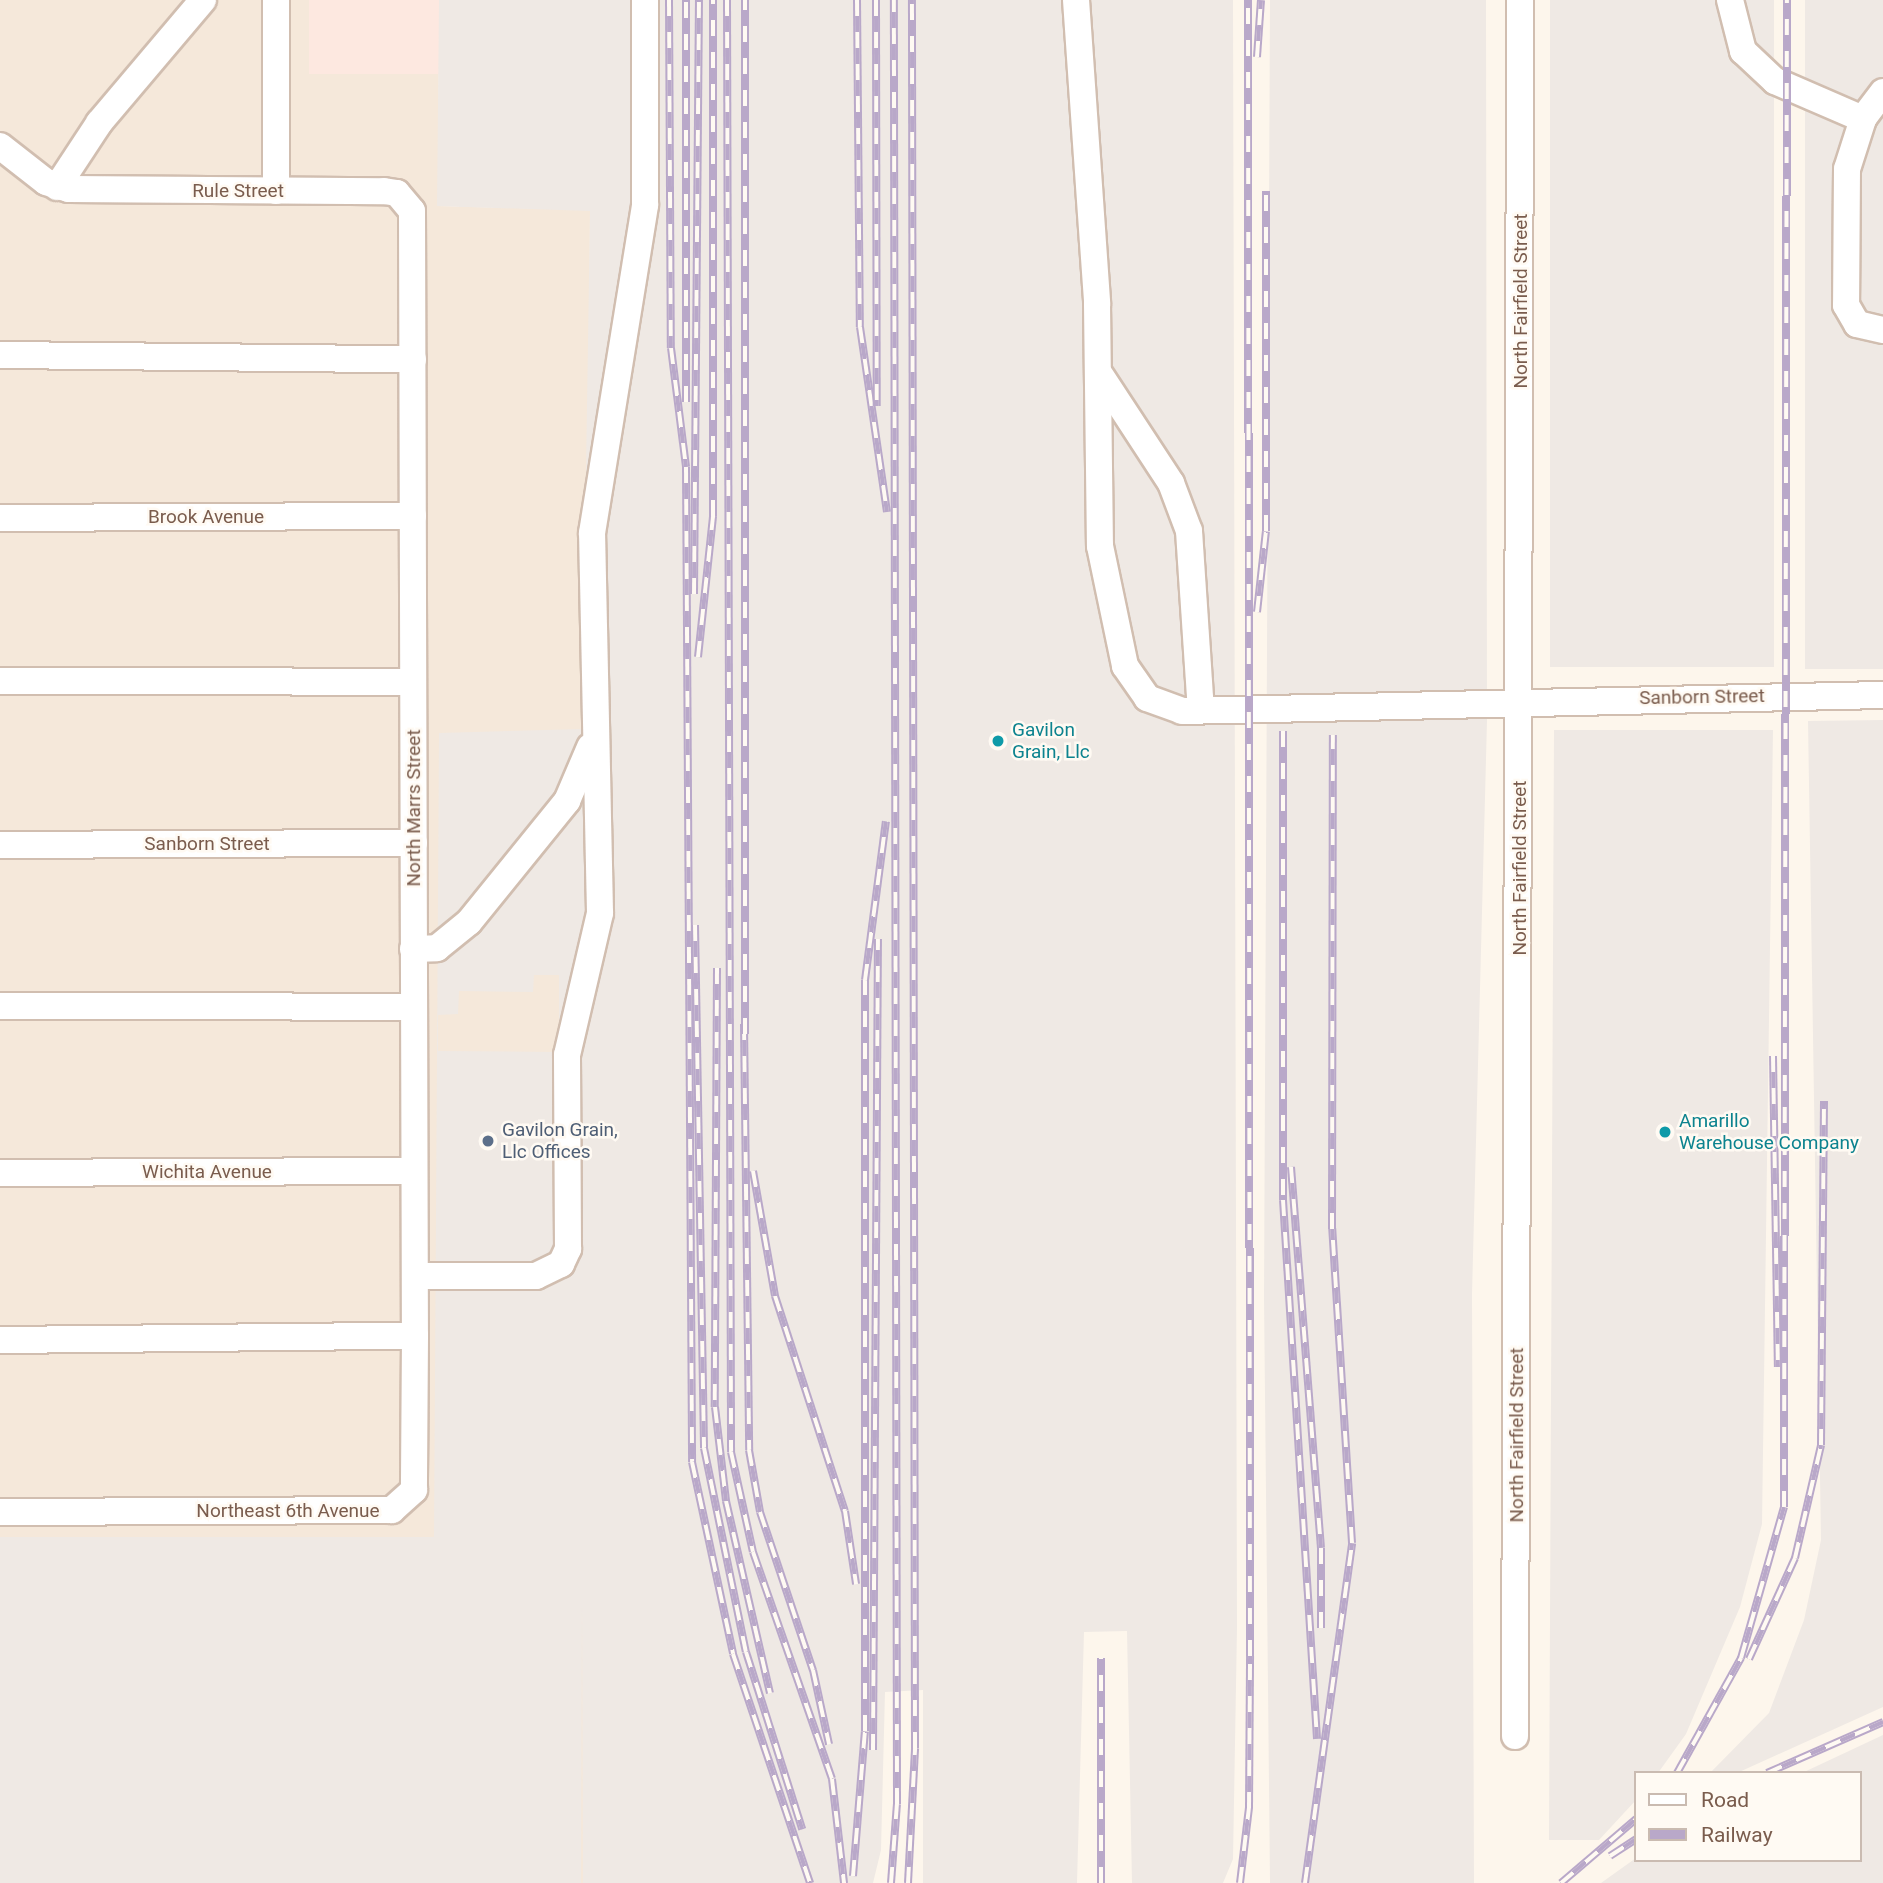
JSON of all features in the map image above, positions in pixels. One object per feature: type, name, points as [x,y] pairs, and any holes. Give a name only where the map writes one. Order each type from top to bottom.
[{"type":"street","points":[[0,146],[57,187],[99,123],[203,0]]},
{"type":"street","points":[[276,0],[276,191]]},
{"type":"street","points":[[415,1276],[536,1276],[561,1264],[568,1249],[567,1055],[600,913],[592,533],[645,205],[645,0]]},
{"type":"street","name":"Sanborn Street","points":[[1076,0],[1098,372],[1099,533],[1106,589],[1135,687],[1164,708],[1201,710],[1495,708],[1522,699],[1883,695]]},
{"type":"street","name":"North Fairfield Street","points":[[1515,1736],[1522,699],[1520,0]]},
{"type":"street","points":[[1730,0],[1743,51],[1775,81],[1863,120]]},
{"type":"street","points":[[1883,92],[1863,120],[1847,169],[1846,305],[1857,324],[1883,330]]},
{"type":"street","name":"Rule Street","points":[[57,187],[397,194],[412,211],[413,279]]},
{"type":"street","name":"North Marrs Street","points":[[413,279],[412,1007],[415,1336]]},
{"type":"street","points":[[0,355],[413,359]]},
{"type":"street","points":[[1098,372],[1171,483],[1189,531],[1201,710]]},
{"type":"street","name":"Brook Avenue","points":[[0,518],[412,516]]},
{"type":"street","points":[[0,681],[413,682]]},
{"type":"street","points":[[413,949],[448,942],[484,903],[567,801],[597,725]]},
{"type":"street","name":"Sanborn Street","points":[[0,845],[414,843]]},
{"type":"street","points":[[0,1006],[412,1007]]},
{"type":"street","name":"Wichita Avenue","points":[[0,1173],[414,1171]]},
{"type":"street","points":[[0,1340],[415,1336]]},
{"type":"street","name":"Northeast 6th Avenue","points":[[0,1512],[392,1510],[414,1490],[415,1336]]},
{"type":"shaded area","points":[[0,0],[439,0],[438,206],[590,210],[583,1883],[0,1883]]},
{"type":"shaded area","points":[[309,0],[439,0],[439,74],[309,74]]},
{"type":"shaded area","points":[[439,0],[1233,0],[1237,1628],[1233,1859],[1223,1883],[1132,1883],[1127,1631],[1084,1632],[1077,1883],[923,1883],[923,1690],[885,1692],[881,1850],[873,1883],[583,1883],[582,1600],[581,1883],[0,1883],[0,1537],[434,1537],[439,733],[582,729],[590,211],[437,206]],"holes":[[[534,975],[559,975],[559,1052],[438,1051],[438,1015],[458,1014],[459,991],[533,992]]]},
{"type":"shaded area","points":[[1270,0],[1486,0],[1487,721],[1472,1294],[1474,1883],[1270,1883],[1264,1298]]},
{"type":"shaded area","points":[[1550,0],[1774,0],[1774,667],[1550,667]]},
{"type":"shaded area","points":[[1805,0],[1883,0],[1883,669],[1805,669]]},
{"type":"shaded area","points":[[1883,720],[1883,1707],[1741,1771],[1712,1771],[1769,1713],[1804,1620],[1821,1540],[1808,721]]},
{"type":"shaded area","points":[[1554,730],[1773,730],[1762,1524],[1740,1607],[1686,1734],[1659,1771],[1634,1771],[1634,1802],[1599,1840],[1549,1840]]},
{"type":"shaded area","points":[[1883,1735],[1883,1883],[1601,1883],[1634,1859],[1634,1862],[1862,1862],[1862,1771],[1806,1771]]},
{"type":"railway","points":[[669,0],[671,348],[686,467],[692,1462],[733,1654],[810,1883]]},
{"type":"railway","points":[[686,0],[686,402]]},
{"type":"railway","points":[[694,594],[699,0]]},
{"type":"railway","points":[[698,657],[713,516],[713,0]]},
{"type":"railway","points":[[727,0],[731,1452],[753,1552],[832,1779],[844,1883]]},
{"type":"railway","points":[[745,0],[745,1034]]},
{"type":"railway","points":[[857,0],[860,327],[887,512]]},
{"type":"railway","points":[[876,0],[877,406]]},
{"type":"railway","points":[[891,1883],[897,1804],[894,0]]},
{"type":"railway","points":[[908,1883],[915,1748],[912,0]]},
{"type":"railway","points":[[1240,1883],[1249,1808],[1250,1656],[1248,0]]},
{"type":"railway","points":[[1257,57],[1261,0]]},
{"type":"railway","points":[[1678,1771],[1741,1658],[1784,1507],[1787,0]]},
{"type":"railway","points":[[1257,612],[1266,531],[1266,191]]},
{"type":"railway","points":[[1283,731],[1283,1200],[1317,1739]]},
{"type":"railway","points":[[1305,1883],[1352,1543],[1332,1229],[1333,735]]},
{"type":"railway","points":[[853,1876],[865,1731],[865,980],[886,821]]},
{"type":"railway","points":[[695,925],[704,1448],[746,1652],[802,1829]]},
{"type":"railway","points":[[873,1750],[878,939]]},
{"type":"railway","points":[[717,968],[715,1407],[726,1501],[770,1693]]},
{"type":"railway","points":[[744,1024],[749,1450],[760,1512],[813,1670],[829,1744]]},
{"type":"railway","points":[[1773,1056],[1778,1367]]},
{"type":"railway","points":[[1749,1659],[1795,1558],[1821,1445],[1824,1101]]},
{"type":"railway","points":[[1291,1167],[1321,1548],[1321,1628]]},
{"type":"railway","points":[[753,1171],[775,1296],[845,1511],[856,1584]]},
{"type":"railway","points":[[1101,1658],[1101,1883]]},
{"type":"railway","points":[[1772,1771],[1883,1722]]},
{"type":"railway","points":[[1561,1883],[1634,1821]]},
{"type":"railway","points":[[1610,1856],[1634,1840]]},
{"type":"place","name":"Gavilon Grain, Llc","points":[[998,741]]},
{"type":"place","name":"Amarillo Warehouse Company","points":[[1665,1132]]},
{"type":"place","name":"Gavilon Grain, Llc Offices","points":[[488,1141]]}]
